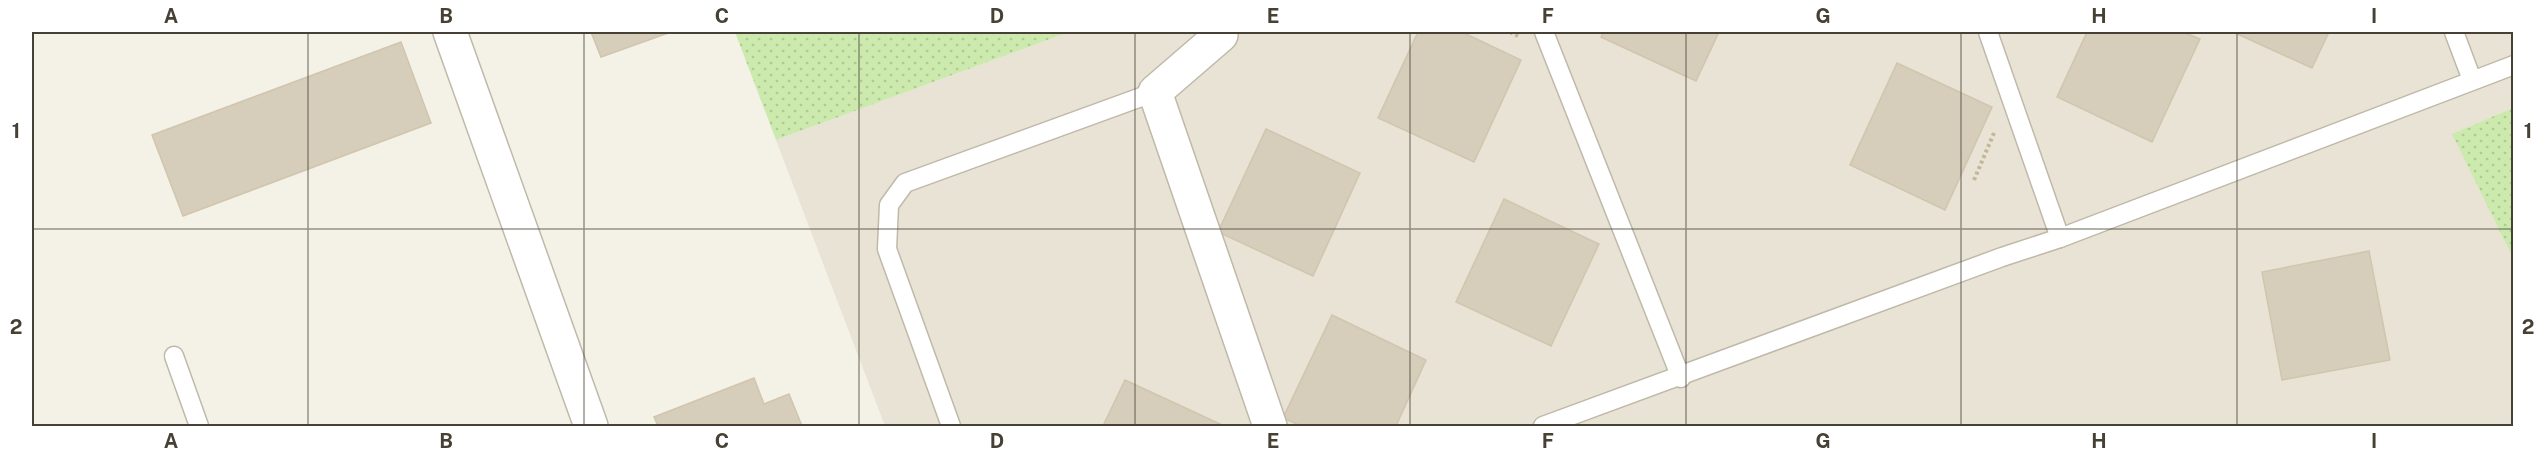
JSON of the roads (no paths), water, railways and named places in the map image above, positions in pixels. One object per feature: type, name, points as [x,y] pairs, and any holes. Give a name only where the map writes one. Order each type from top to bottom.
[{"type":"street","points":[[450,32],[591,426]]},
{"type":"street","points":[[1224,33],[1155,92],[1270,426]]},
{"type":"lane","points":[[1544,32],[1681,378]]},
{"type":"lane","points":[[1988,32],[2060,238]]},
{"type":"lane","points":[[2454,32],[2472,80]]},
{"type":"lane","points":[[1543,426],[1681,378],[2002,257],[2060,238],[2514,65]]},
{"type":"lane","points":[[951,426],[887,249],[889,205],[905,183],[1155,92]]},
{"type":"lane","points":[[174,356],[199,426]]}]
